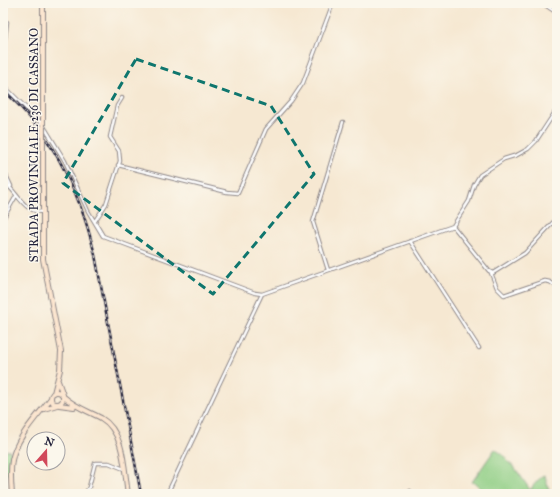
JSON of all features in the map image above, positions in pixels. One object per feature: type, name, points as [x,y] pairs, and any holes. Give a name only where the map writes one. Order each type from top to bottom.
[{"type":"main road","name":"STRADA PROVINCIALE 236 DI CASSANO","points":[[43,3],[43,253],[45,274],[61,351],[58,380]]},
{"type":"main road","points":[[12,494],[11,470],[14,452],[20,440],[52,396],[58,380]]},
{"type":"main road","points":[[44,409],[62,403],[63,396],[58,380]]},
{"type":"main road","points":[[52,396],[57,392],[76,407],[102,419],[110,426],[120,445],[128,494]]},
{"type":"main road","points":[[52,396],[53,403],[76,407]]},
{"type":"street","points":[[118,166],[227,192],[238,193],[267,127],[289,104],[303,83],[333,3]]},
{"type":"street","points":[[542,3],[557,13]]},
{"type":"street","points":[[3,55],[7,22]]},
{"type":"street","points":[[3,85],[43,126],[65,161],[103,236],[255,294],[262,294],[410,240],[453,226],[469,201],[474,185],[480,175],[504,159],[517,155],[528,149],[536,141],[557,109]]},
{"type":"street","points":[[95,221],[105,206],[118,166],[120,153],[110,137],[117,106],[122,98]]},
{"type":"street","points":[[328,270],[312,222],[343,122]]},
{"type":"street","points":[[3,169],[16,196],[24,205],[43,212]]},
{"type":"street","points":[[3,182],[11,187]]},
{"type":"street","points":[[3,219],[16,196]]},
{"type":"street","points":[[490,273],[495,272],[526,253],[557,218]]},
{"type":"street","points":[[453,226],[490,273],[497,288],[504,295],[545,281],[550,282],[557,287]]},
{"type":"street","points":[[410,240],[479,348]]},
{"type":"street","points":[[167,494],[262,294]]},
{"type":"street","points":[[84,494],[89,485],[95,463],[109,462],[124,468]]},
{"type":"highlighted area","points":[[136,59],[271,106],[314,174],[213,294],[63,183]]},
{"type":"green space","points":[[3,449],[9,450],[12,454],[9,475],[3,473]]},
{"type":"green space","points":[[495,449],[507,458],[506,460],[515,468],[531,491],[532,487],[543,475],[545,476],[550,494],[482,494],[478,485],[472,482]]},
{"type":"railway","points":[[3,90],[36,125],[50,144],[72,186],[89,232],[95,255],[141,494]]}]
